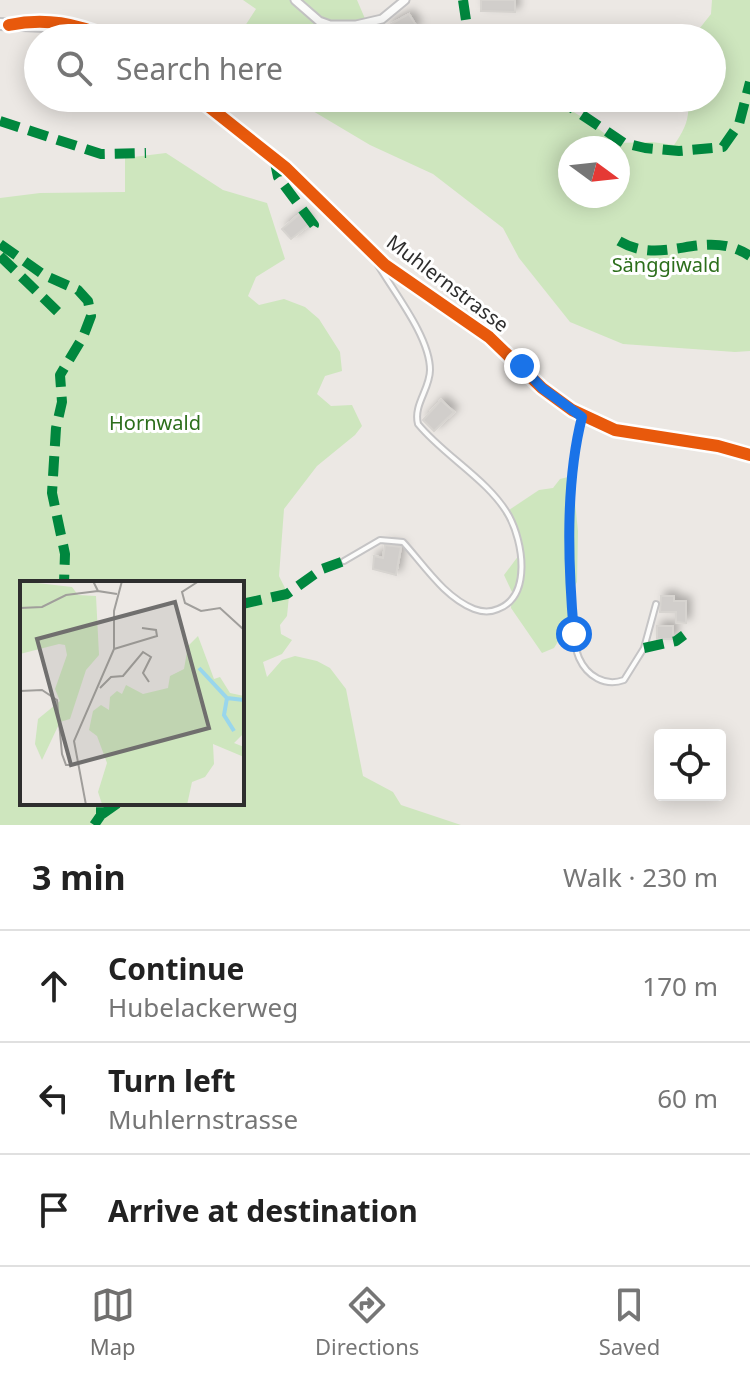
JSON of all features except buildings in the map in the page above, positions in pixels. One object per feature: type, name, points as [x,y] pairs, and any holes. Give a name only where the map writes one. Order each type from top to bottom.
[{"type":"street","points":[[295,0],[319,21],[327,24]]},
{"type":"street","points":[[360,24],[382,19],[405,0]]},
{"type":"street","points":[[0,24],[24,25]]},
{"type":"street","name":"Muhlernstrasse","points":[[216,112],[286,168],[405,281],[489,337],[542,388],[582,417],[615,430],[718,446],[750,455]]},
{"type":"lane","points":[[344,561],[380,540],[403,542],[440,584],[456,598],[482,612],[502,608],[511,600],[519,588],[521,572],[514,530],[501,505],[418,424],[419,404],[429,380],[429,356],[367,248]]},
{"type":"lane","points":[[582,417],[573,467],[571,597],[577,654],[589,673],[606,682],[624,680],[644,648],[656,604]]},
{"type":"green space","points":[[243,0],[357,0],[367,24],[246,24],[256,9]]},
{"type":"green space","name":"Sänggiwald","points":[[712,0],[750,0],[750,351],[623,344],[570,322],[519,258],[503,228],[433,174],[370,145],[315,112],[574,112],[608,136],[558,136],[558,208],[630,208],[630,143],[674,145],[686,123],[688,112],[726,112],[726,24],[703,24],[711,14]]},
{"type":"green space","name":"Hornwald","points":[[166,153],[223,190],[267,203],[285,259],[256,277],[248,296],[259,305],[284,299],[305,307],[319,319],[340,352],[342,371],[325,376],[317,394],[331,406],[352,405],[362,426],[317,466],[284,509],[279,576],[289,596],[287,616],[280,625],[281,634],[292,640],[282,654],[263,662],[267,677],[282,660],[295,656],[317,661],[330,668],[346,689],[363,776],[393,792],[401,805],[461,825],[0,825],[0,198],[40,193],[125,192],[125,158]]},
{"type":"green space","points":[[568,477],[578,531],[577,582],[567,599],[569,624],[554,648],[542,653],[511,608],[512,592],[504,575],[519,555],[518,533],[503,514],[539,490],[553,488],[560,479]]},
{"type":"marked path","points":[[463,0],[467,24]]},
{"type":"marked path","points":[[578,112],[624,143],[679,151],[723,147],[739,124],[750,82]]},
{"type":"marked path","points":[[0,121],[101,154],[146,153]]},
{"type":"marked path","points":[[274,158],[278,177],[314,225],[310,232]]},
{"type":"marked path","points":[[619,241],[652,251],[717,245],[750,256]]},
{"type":"marked path","points":[[0,244],[44,275],[78,290],[88,301],[91,316],[83,337],[60,375],[62,402],[56,428],[52,493],[65,554],[64,581]]},
{"type":"marked path","points":[[0,256],[60,317]]},
{"type":"marked path","points":[[244,604],[287,594],[322,569],[344,561]]},
{"type":"marked path","points":[[644,648],[676,641],[684,635]]},
{"type":"marked path","points":[[94,825],[101,815],[101,805]]},
{"type":"marked path","points":[[101,815],[115,805]]},
{"type":"cycle path","points":[[9,25],[36,22],[65,24]]},
{"type":"cycle path","points":[[216,112],[286,168],[385,265],[489,337],[542,388],[572,410],[615,430],[718,446],[750,455]]},
{"type":"route","points":[[522,366],[542,388],[582,417],[573,467],[571,597],[574,634]]}]
